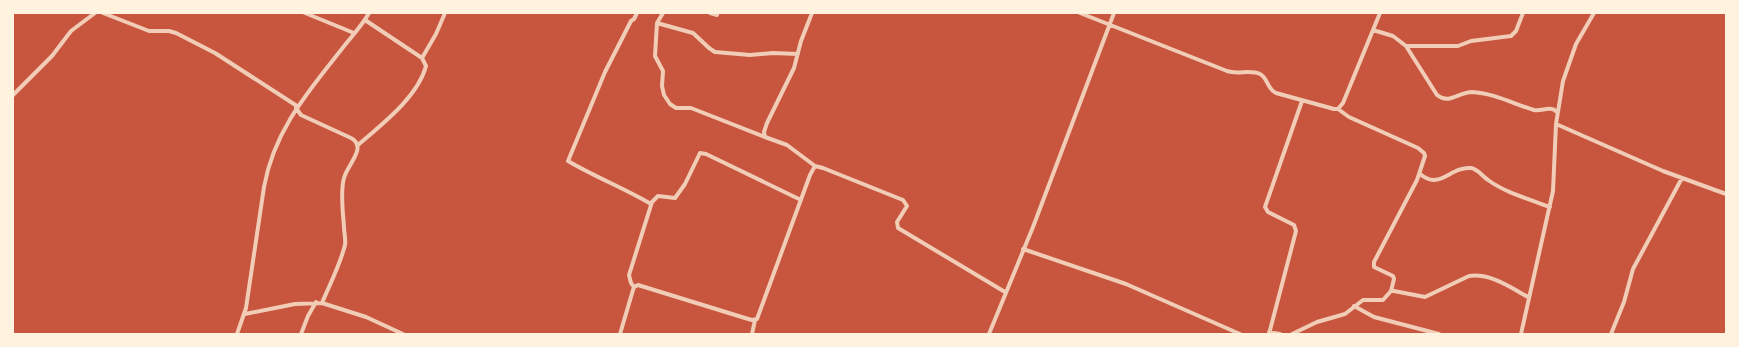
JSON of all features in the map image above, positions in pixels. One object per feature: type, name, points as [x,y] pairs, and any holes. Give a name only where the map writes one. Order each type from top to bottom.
[{"type":"street","points":[[13,95],[52,56],[71,31],[94,13]]},
{"type":"street","points":[[103,13],[150,31],[169,31],[176,33],[215,53],[297,107],[301,115],[351,138],[357,142],[358,145]]},
{"type":"street","points":[[305,13],[354,33]]},
{"type":"street","points":[[237,334],[245,314],[268,168],[280,138],[297,107],[369,13]]},
{"type":"street","points":[[422,58],[446,13]]},
{"type":"street","points":[[637,13],[631,21],[605,72],[568,161],[582,170],[632,192],[651,204]]},
{"type":"street","points":[[663,13],[657,23],[655,56],[663,71],[662,90],[670,104],[676,108],[691,108],[765,138],[787,145],[815,166],[903,200],[907,206],[897,222],[898,228],[1005,292]]},
{"type":"street","points":[[710,13],[717,15]]},
{"type":"street","points":[[765,138],[764,132],[767,123],[794,68],[801,41],[812,13]]},
{"type":"street","points":[[1080,13],[1227,71],[1238,74],[1252,72],[1261,74],[1272,91],[1302,101],[1338,109],[1349,117],[1424,153],[1425,160],[1420,174],[1374,262],[1374,267],[1394,276],[1391,291],[1383,300],[1363,300],[1345,314],[1317,322],[1292,334]]},
{"type":"street","points":[[989,334],[1044,198],[1114,13]]},
{"type":"street","points":[[1338,109],[1343,102],[1380,13]]},
{"type":"street","points":[[1406,46],[1458,46],[1471,41],[1511,36],[1516,31],[1523,13]]},
{"type":"street","points":[[1521,334],[1554,184],[1557,112],[1563,81],[1576,44],[1594,13]]},
{"type":"street","points":[[322,303],[345,244],[343,219],[344,180],[346,172],[356,153],[358,145],[393,114],[412,92],[425,69],[426,64],[422,58],[365,20]]},
{"type":"street","points":[[657,23],[693,33],[715,52],[750,55],[773,53],[798,54]]},
{"type":"street","points":[[1373,30],[1393,36],[1406,46],[1437,95],[1442,98],[1450,100],[1463,93],[1476,92],[1534,110],[1552,109],[1557,112]]},
{"type":"street","points":[[1280,334],[1269,333],[1296,231],[1294,225],[1268,212],[1266,210],[1266,202],[1302,101]]},
{"type":"street","points":[[1556,124],[1682,178],[1726,194]]},
{"type":"street","points":[[620,334],[634,287],[629,279],[629,275],[651,204],[658,196],[675,198],[688,179],[698,155],[702,153],[801,200]]},
{"type":"street","points":[[752,334],[815,166]]},
{"type":"street","points":[[1420,174],[1427,179],[1438,180],[1462,169],[1475,169],[1487,180],[1498,187],[1550,206]]},
{"type":"street","points":[[1611,334],[1624,302],[1635,265],[1682,178]]},
{"type":"street","points":[[1023,249],[1126,284],[1240,334]]},
{"type":"street","points":[[1391,291],[1398,291],[1425,297],[1474,275],[1487,277],[1503,283],[1528,297]]},
{"type":"street","points":[[634,287],[638,285],[643,286],[745,318],[756,320]]},
{"type":"street","points":[[245,314],[289,305],[316,302],[366,317],[403,334]]},
{"type":"street","points":[[301,334],[308,316],[316,302]]},
{"type":"street","points":[[1354,306],[1374,317],[1421,332],[1439,334]]}]
